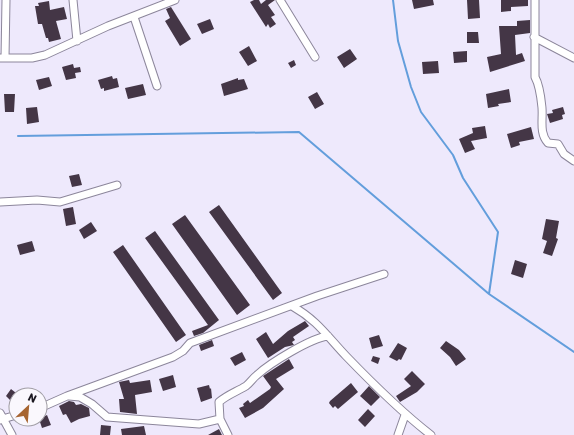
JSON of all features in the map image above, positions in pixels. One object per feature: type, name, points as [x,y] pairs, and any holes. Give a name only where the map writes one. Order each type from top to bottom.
[{"type":"street","points":[[6,0],[2,58],[32,58],[45,55],[108,26],[176,0]]},
{"type":"street","points":[[73,0],[77,41]]},
{"type":"street","points":[[280,0],[315,57]]},
{"type":"street","points":[[534,0],[535,77],[538,84],[541,103],[541,119],[544,138],[548,143],[558,144],[564,154],[574,161]]},
{"type":"street","points":[[134,16],[157,86]]},
{"type":"street","points":[[534,37],[574,58]]},
{"type":"street","points":[[0,202],[37,200],[60,202],[117,185]]},
{"type":"street","points":[[48,404],[173,357],[183,351],[190,343],[317,296],[384,274]]},
{"type":"street","points":[[292,306],[314,321],[405,415],[431,435]]},
{"type":"street","points":[[228,435],[220,418],[219,402],[231,393],[247,386],[256,375],[305,344],[322,336],[328,336]]},
{"type":"street","points":[[67,396],[80,397],[92,404],[107,417],[199,424],[220,418]]},
{"type":"street","points":[[0,413],[2,420],[10,433]]},
{"type":"street","points":[[398,435],[405,415]]},
{"type":"building","points":[[259,0],[261,4],[266,0],[275,0],[268,5],[275,15],[271,17],[276,24],[270,28],[268,24],[266,27],[250,2]]},
{"type":"building","points":[[412,0],[433,0],[434,5],[414,9]]},
{"type":"building","points":[[467,0],[479,0],[480,18],[468,19]]},
{"type":"building","points":[[501,0],[528,0],[528,6],[511,7],[511,11],[501,12]]},
{"type":"building","points":[[49,1],[50,10],[64,7],[67,19],[56,21],[61,39],[49,42],[48,38],[46,38],[42,24],[38,24],[35,6],[39,6],[38,3]]},
{"type":"building","points":[[171,7],[191,39],[180,46],[165,21],[170,18],[166,9]]},
{"type":"building","points":[[210,19],[214,29],[202,34],[197,24]]},
{"type":"building","points":[[530,20],[530,33],[515,35],[516,55],[522,53],[525,61],[490,72],[487,57],[501,54],[499,26],[517,26],[517,21]]},
{"type":"building","points":[[467,32],[478,32],[479,43],[467,43]]},
{"type":"building","points":[[249,46],[257,61],[248,66],[239,52]]},
{"type":"building","points":[[350,49],[357,59],[344,68],[337,57]]},
{"type":"building","points":[[467,51],[467,62],[454,63],[453,52]]},
{"type":"building","points":[[294,60],[296,65],[291,68],[288,63]]},
{"type":"building","points":[[438,61],[439,73],[423,74],[422,62]]},
{"type":"building","points":[[73,64],[74,68],[80,67],[81,72],[75,73],[76,78],[66,80],[62,67]]},
{"type":"building","points":[[112,76],[113,79],[117,78],[119,87],[104,91],[104,88],[101,89],[98,80]]},
{"type":"building","points":[[49,77],[52,86],[39,90],[36,80]]},
{"type":"building","points":[[238,78],[238,80],[244,79],[248,89],[224,96],[221,84]]},
{"type":"building","points":[[143,84],[146,95],[128,99],[125,88]]},
{"type":"building","points":[[509,89],[511,102],[498,104],[499,106],[488,108],[486,94]]},
{"type":"building","points":[[317,92],[324,104],[315,109],[308,97]]},
{"type":"building","points":[[4,94],[15,94],[14,112],[5,112]]},
{"type":"building","points":[[37,107],[39,122],[27,124],[26,108]]},
{"type":"building","points":[[563,107],[565,114],[562,115],[563,119],[550,123],[547,114],[553,113],[552,110]]},
{"type":"building","points":[[485,126],[487,138],[471,141],[475,149],[465,153],[459,139],[473,133],[472,128]]},
{"type":"building","points":[[531,127],[534,139],[519,142],[520,145],[511,148],[507,134]]},
{"type":"building","points":[[79,174],[82,185],[72,187],[69,176]]},
{"type":"building","points":[[219,205],[282,293],[273,300],[209,212]]},
{"type":"building","points":[[73,207],[76,224],[66,226],[63,209]]},
{"type":"building","points":[[185,215],[250,305],[237,315],[172,224]]},
{"type":"building","points":[[546,219],[559,221],[556,238],[558,239],[552,256],[543,253],[547,241],[542,239]]},
{"type":"building","points":[[91,222],[97,231],[84,239],[79,230]]},
{"type":"building","points":[[155,231],[219,320],[203,333],[194,336],[192,331],[208,325],[145,238]]},
{"type":"building","points":[[32,241],[35,251],[20,255],[17,245]]},
{"type":"building","points":[[123,245],[186,335],[176,342],[113,252]]},
{"type":"building","points":[[515,260],[527,264],[523,278],[511,274]]},
{"type":"building","points":[[305,321],[309,326],[293,337],[295,340],[292,342],[294,345],[285,347],[268,358],[256,339],[266,332],[273,344],[288,331]]},
{"type":"building","points":[[379,335],[383,346],[372,349],[369,338]]},
{"type":"building","points":[[212,340],[214,346],[201,351],[199,345]]},
{"type":"building","points":[[446,341],[459,350],[466,359],[456,366],[450,357],[440,348]]},
{"type":"building","points":[[398,343],[407,348],[401,360],[399,359],[397,361],[389,357]]},
{"type":"building","points":[[242,352],[246,360],[235,366],[230,358]]},
{"type":"building","points":[[373,356],[380,358],[378,364],[371,361]]},
{"type":"building","points":[[289,359],[294,368],[276,379],[284,389],[263,408],[245,418],[239,408],[244,406],[243,404],[248,400],[250,403],[270,389],[271,387],[263,376]]},
{"type":"building","points":[[412,371],[425,384],[417,392],[400,402],[396,396],[411,386],[404,379]]},
{"type":"building","points":[[173,375],[176,387],[163,391],[159,379]]},
{"type":"building","points":[[129,380],[130,383],[150,380],[152,392],[135,395],[137,414],[120,412],[119,399],[124,399],[119,382]]},
{"type":"building","points":[[351,383],[358,392],[338,409],[335,406],[333,408],[329,403],[330,401]]},
{"type":"building","points":[[209,385],[210,389],[211,388],[212,398],[201,402],[197,388]]},
{"type":"building","points":[[369,386],[380,397],[371,406],[360,396]]},
{"type":"building","points":[[69,401],[74,402],[76,405],[81,404],[89,408],[90,416],[71,423],[66,414],[63,415],[59,406]]},
{"type":"building","points":[[368,409],[375,416],[365,427],[358,420]]},
{"type":"building","points":[[48,418],[51,425],[48,426]]},
{"type":"building","points":[[101,425],[111,426],[110,435],[100,435]]},
{"type":"building","points":[[144,426],[146,435],[122,435],[121,429]]},
{"type":"building","points":[[219,429],[222,435],[208,435]]},
{"type":"waterway","points":[[393,0],[398,41],[411,87],[421,112],[453,155],[463,178],[498,232],[489,294]]},
{"type":"waterway","points":[[18,136],[299,132],[489,294],[574,352]]}]
